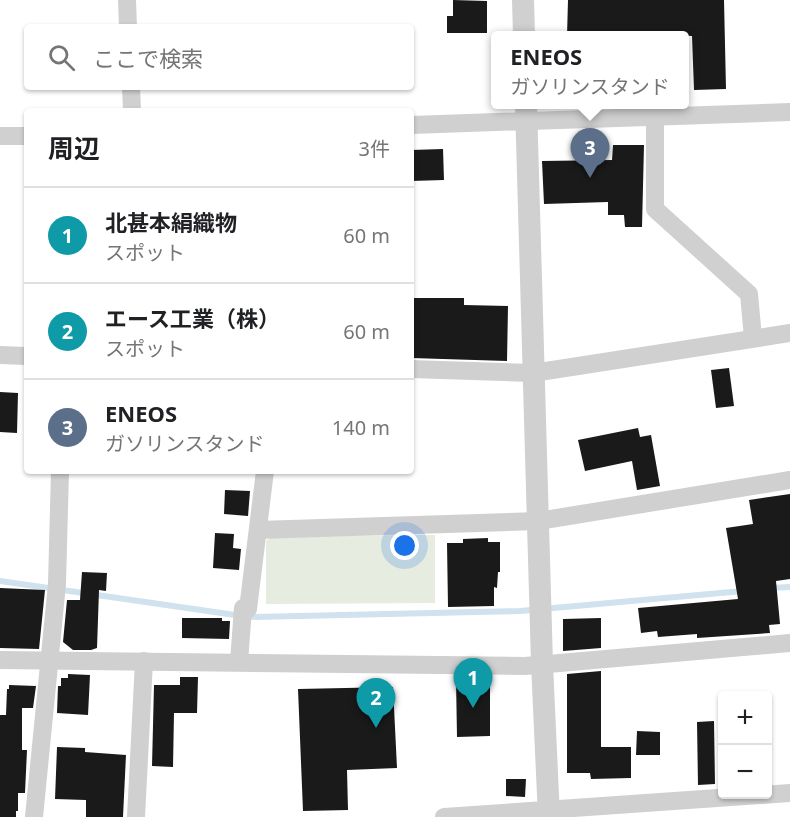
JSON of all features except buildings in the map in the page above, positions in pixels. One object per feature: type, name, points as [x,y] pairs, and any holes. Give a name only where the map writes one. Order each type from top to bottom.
[{"type":"street","points":[[127,0],[128,24]]},
{"type":"street","points":[[523,0],[524,31]]},
{"type":"street","points":[[131,90],[132,108]]},
{"type":"street","points":[[414,125],[526,113],[655,116],[790,112]]},
{"type":"street","points":[[526,113],[548,814]]},
{"type":"street","points":[[655,116],[655,209],[749,294],[753,338]]},
{"type":"street","points":[[0,136],[24,136]]},
{"type":"street","points":[[414,369],[533,373],[790,333]]},
{"type":"street","points":[[0,356],[24,356]]},
{"type":"street","points":[[34,817],[57,584],[60,474]]},
{"type":"street","points":[[239,662],[243,608],[248,609],[265,474]]},
{"type":"street","points":[[258,530],[538,521],[790,480]]},
{"type":"street","points":[[0,660],[525,666],[790,643]]},
{"type":"street","points":[[136,817],[144,661]]},
{"type":"street","points":[[444,817],[548,814],[790,793]]},
{"type":"shaded area","points":[[435,535],[435,603],[266,604],[266,541],[273,536]]},
{"type":"waterway","points":[[0,581],[249,617],[520,611],[743,591]]},
{"type":"waterway","points":[[771,588],[790,587]]},
{"type":"place","name":"ENEOS","points":[[590,178]]},
{"type":"place","name":"北甚本絹織物","points":[[473,708]]},
{"type":"place","name":"エース工業（株）","points":[[376,728]]}]
